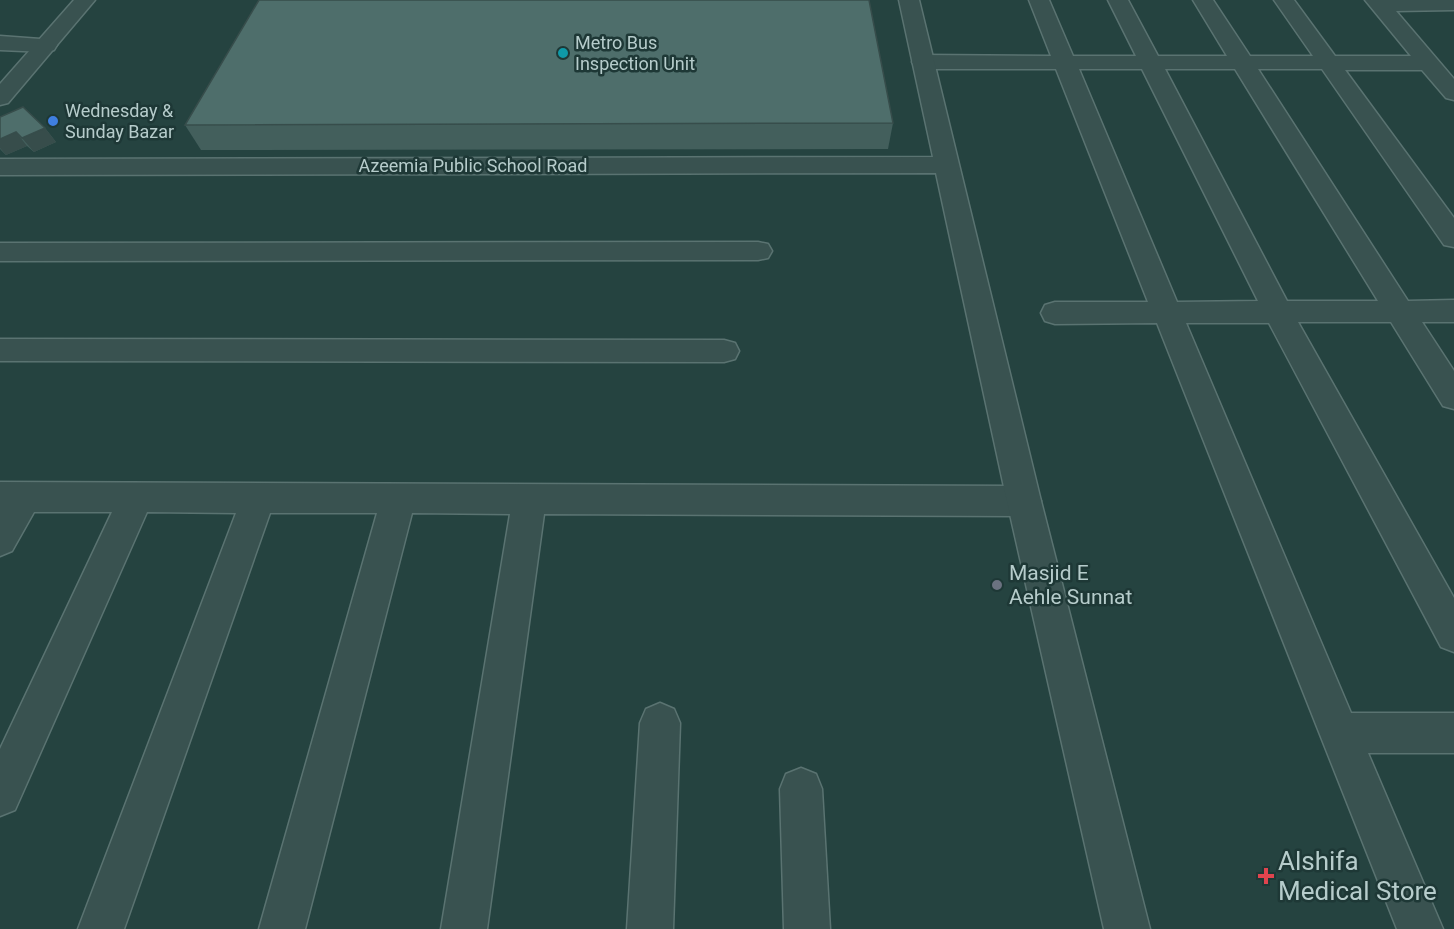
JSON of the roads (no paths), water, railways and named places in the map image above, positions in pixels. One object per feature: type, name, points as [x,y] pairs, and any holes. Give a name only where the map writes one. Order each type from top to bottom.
[{"type":"street","points":[[0,98],[85,0]]},
{"type":"street","points":[[909,0],[1024,501],[1127,929]]},
{"type":"street","points":[[1039,0],[1420,929]]},
{"type":"street","points":[[1118,0],[1278,312],[1454,634]]},
{"type":"street","points":[[1203,0],[1454,397]]},
{"type":"street","points":[[1284,0],[1454,238]]},
{"type":"street","points":[[1377,2],[1454,4]]},
{"type":"street","points":[[1377,2],[1430,55],[1454,93]]},
{"type":"street","points":[[0,43],[46,45]]},
{"type":"street","points":[[923,62],[1330,62],[1430,55]]},
{"type":"street","name":"Azeemia Public School Road","points":[[0,167],[946,165]]},
{"type":"street","points":[[0,252],[758,251]]},
{"type":"street","points":[[1055,313],[1454,311]]},
{"type":"street","points":[[0,350],[724,351]]},
{"type":"street","points":[[0,540],[12,497],[1024,501]]},
{"type":"street","points":[[0,795],[136,498]]},
{"type":"street","points":[[101,929],[258,499]]},
{"type":"street","points":[[282,929],[398,500]]},
{"type":"street","points":[[464,929],[529,500]]},
{"type":"street","points":[[650,929],[660,723]]},
{"type":"street","points":[[1339,733],[1454,733]]},
{"type":"street","points":[[801,789],[807,929]]},
{"type":"place","name":"Metro Bus Inspection Unit","points":[[563,53]]},
{"type":"place","name":"Wednesday & Sunday Bazar","points":[[53,121]]},
{"type":"place","name":"Masjid E Aehle Sunnat","points":[[997,585]]},
{"type":"place","name":"Alshifa Medical Store","points":[[1266,876]]}]
